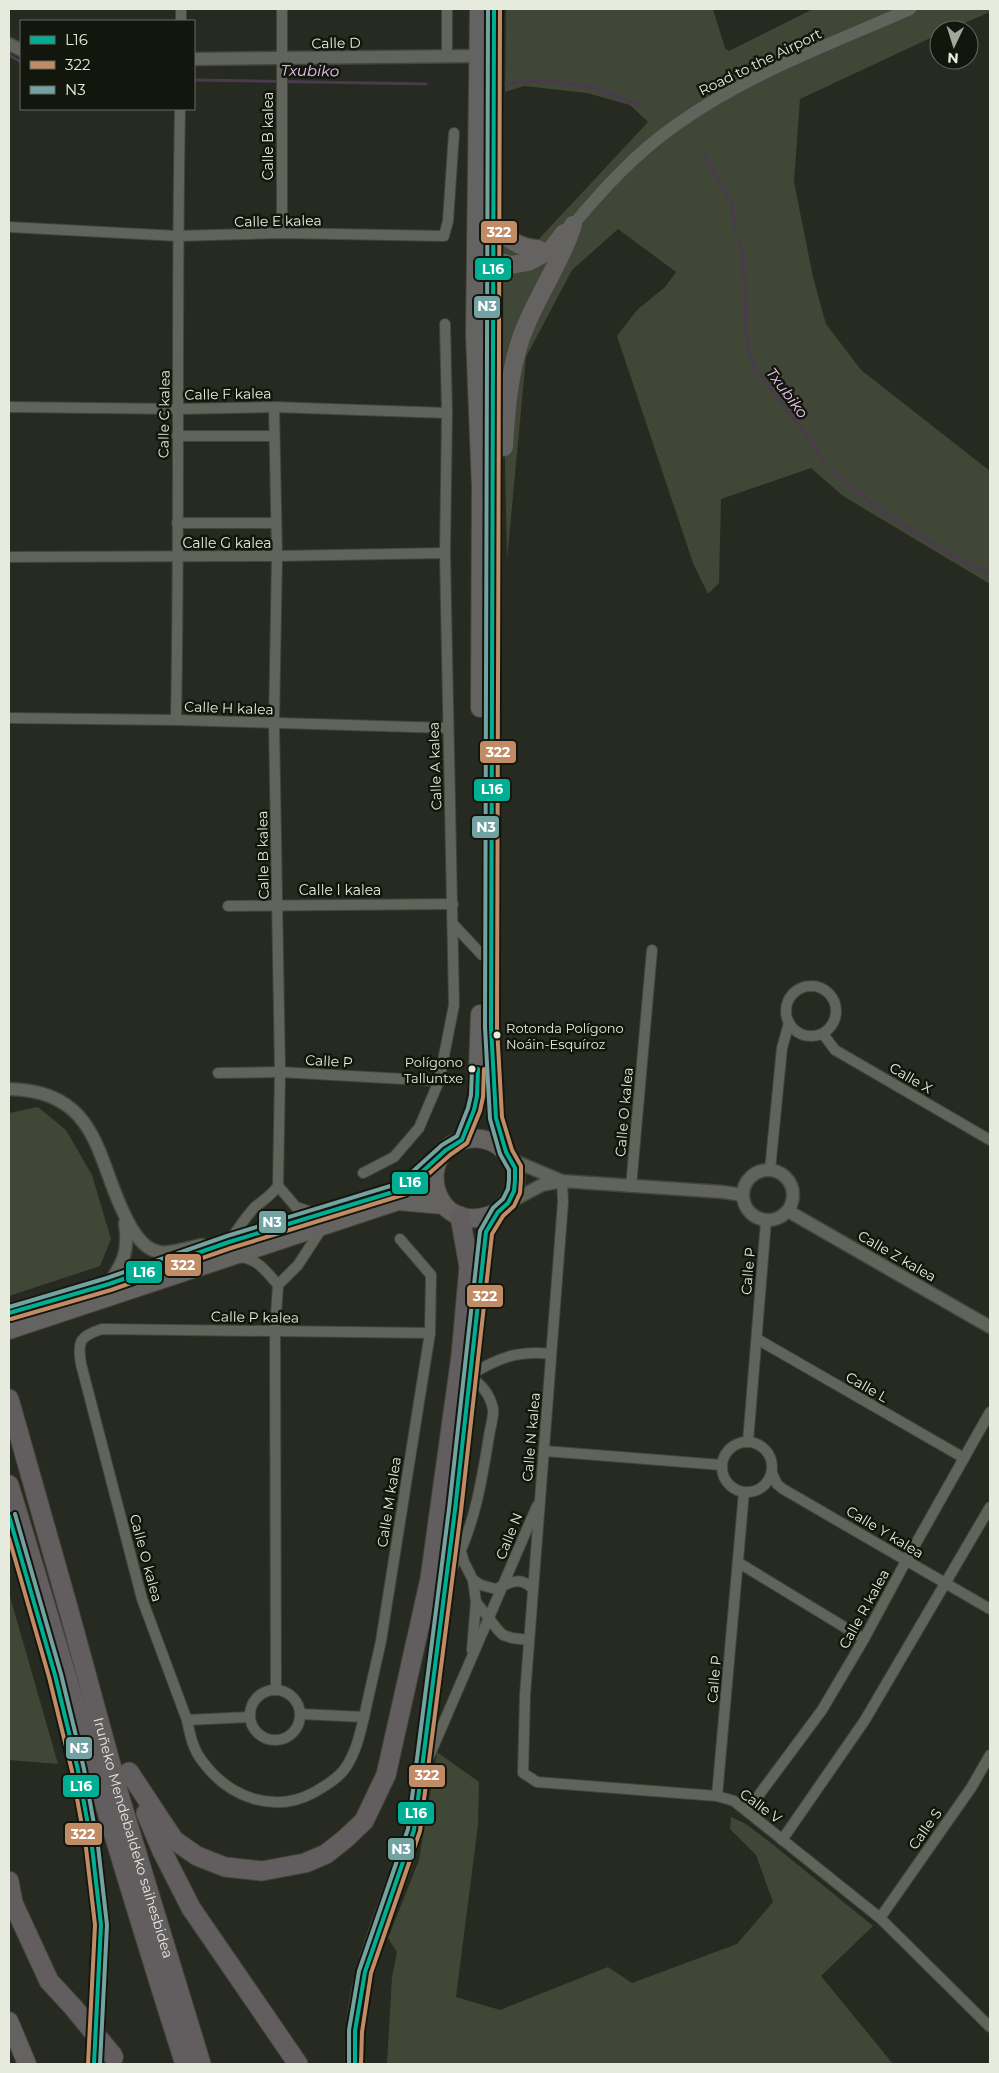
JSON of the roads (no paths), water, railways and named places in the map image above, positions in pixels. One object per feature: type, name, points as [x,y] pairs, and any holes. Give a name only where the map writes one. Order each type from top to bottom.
[{"type":"highway","points":[[462,1140],[474,1110],[476,1096],[482,956],[480,488],[476,335],[479,9]]},
{"type":"highway","points":[[355,2064],[356,2010],[363,1976],[380,1920],[402,1869],[414,1830],[486,1232],[514,1191],[515,1168],[496,1118],[491,1027],[494,9]]},
{"type":"highway","points":[[476,207],[484,224],[484,249],[487,256],[493,260],[511,265],[528,262],[540,257],[552,249],[559,238],[573,225]]},
{"type":"highway","points":[[494,222],[510,240],[520,246],[538,249]]},
{"type":"highway","points":[[493,562],[502,525],[505,430],[509,391],[518,349],[537,303],[566,245],[573,225]]},
{"type":"highway","points":[[476,335],[484,311],[485,276],[493,260],[501,256],[528,253],[559,238]]},
{"type":"highway","points":[[320,1221],[403,1189],[440,1158],[449,1147],[462,1140],[486,1139],[497,1144],[509,1156]]},
{"type":"highway","points":[[440,1158],[435,1170],[434,1182],[437,1194],[444,1205],[460,1216],[473,1219],[486,1218],[503,1208]]},
{"type":"highway","points":[[9,1313],[35,1313],[320,1221],[398,1201],[444,1205]]},
{"type":"highway","points":[[129,1772],[174,1840],[197,1856],[225,1867],[262,1871],[305,1863],[326,1854],[364,1821],[386,1776],[430,1579],[461,1356],[469,1267],[460,1216]]},
{"type":"highway","points":[[9,1330],[35,1313],[109,1284],[230,1249]]},
{"type":"highway","points":[[9,1399],[70,1611],[129,1772],[162,1851],[191,1908],[298,2064]]},
{"type":"highway","points":[[9,1486],[49,1616],[55,1675]]},
{"type":"highway","points":[[9,1516],[55,1675],[78,1770],[92,1847],[101,1925],[94,2064]]},
{"type":"highway","name":"Iruñeko Mendebaldeko saihesbidea","points":[[70,1611],[120,1798],[201,2064]]},
{"type":"highway","name":"Iruñeko Mendebaldeko saihesbidea","points":[[49,1616],[146,1941],[186,2064]]},
{"type":"highway","points":[[9,1881],[13,1903],[49,1980],[117,2060]]},
{"type":"highway","points":[[9,2021],[27,2064]]},
{"type":"street","name":"Calle B kalea","points":[[282,9],[282,233]]},
{"type":"street","points":[[447,9],[447,56]]},
{"type":"street","name":"Road to the Airport","points":[[573,225],[610,182],[640,153],[702,107],[733,89],[910,9]]},
{"type":"street","name":"Calle D","points":[[195,59],[478,56]]},
{"type":"street","name":"Calle C kalea","points":[[176,720],[179,556],[177,436],[179,409],[178,236],[180,110]]},
{"type":"street","name":"Calle E kalea","points":[[9,228],[178,236],[282,233],[444,236],[448,221],[454,133]]},
{"type":"street","name":"Calle A kalea","points":[[363,1173],[394,1157],[420,1128],[439,1081],[454,1005],[445,553],[447,413],[445,324]]},
{"type":"street","name":"Calle F kalea","points":[[9,407],[179,409],[274,407],[447,413]]},
{"type":"street","name":"Calle B kalea","points":[[274,407],[277,556],[274,723],[280,1072],[278,1186]]},
{"type":"street","points":[[177,436],[274,436]]},
{"type":"street","points":[[177,523],[275,522]]},
{"type":"street","name":"Calle G kalea","points":[[9,556],[277,556],[445,553]]},
{"type":"street","name":"Calle H kalea","points":[[9,718],[176,720],[448,728]]},
{"type":"street","name":"Calle I kalea","points":[[228,906],[278,904],[453,904]]},
{"type":"street","points":[[453,924],[482,956]]},
{"type":"street","name":"Calle O kalea","points":[[631,1187],[652,950]]},
{"type":"street","points":[[770,1170],[782,1048],[789,1023],[786,1007],[794,992],[802,988],[818,987],[826,991],[835,1005],[834,1022],[823,1034],[817,1036],[804,1035],[798,1033],[789,1023]]},
{"type":"street","name":"Calle X","points":[[823,1034],[835,1050],[990,1140]]},
{"type":"street","name":"Calle P","points":[[218,1073],[280,1072],[439,1081]]},
{"type":"street","points":[[9,1089],[46,1094],[61,1101],[73,1110],[87,1126],[100,1150],[124,1215],[137,1237],[146,1247],[160,1252],[230,1249],[259,1264],[278,1285]]},
{"type":"street","points":[[9,1097],[31,1092]]},
{"type":"street","points":[[509,1156],[562,1181]]},
{"type":"street","points":[[770,1170],[780,1173],[788,1180],[793,1190],[793,1201],[788,1211],[780,1218],[766,1221],[759,1220],[750,1214],[744,1206],[743,1187],[754,1174],[770,1170]]},
{"type":"street","points":[[503,1208],[542,1185],[562,1181],[723,1192],[742,1195]]},
{"type":"street","name":"Calle N kalea","points":[[525,1696],[563,1202],[562,1181]]},
{"type":"street","points":[[230,1249],[244,1220],[256,1206],[269,1198],[278,1186],[296,1207],[320,1221],[298,1265],[278,1285],[275,1331],[276,1690]]},
{"type":"street","name":"Calle Z kalea","points":[[788,1211],[990,1327]]},
{"type":"street","points":[[109,1284],[126,1253],[127,1238],[124,1215]]},
{"type":"street","name":"Calle P","points":[[748,1442],[766,1221]]},
{"type":"street","name":"Calle M kalea","points":[[187,1720],[192,1743],[198,1755],[220,1780],[235,1793],[281,1803],[302,1799],[327,1785],[345,1768],[359,1738],[381,1641],[430,1333],[431,1275],[400,1239]]},
{"type":"street","name":"Calle P kalea","points":[[82,1339],[88,1333],[102,1329],[430,1333]]},
{"type":"street","name":"Calle O kalea","points":[[82,1339],[78,1348],[81,1364],[142,1599],[187,1720]]},
{"type":"street","name":"Calle L","points":[[757,1339],[964,1458]]},
{"type":"street","points":[[445,1579],[461,1552],[484,1469],[493,1411],[489,1397],[482,1384],[470,1376],[497,1359],[522,1353],[551,1354]]},
{"type":"street","name":"Calle R kalea","points":[[747,1810],[822,1710],[864,1639],[990,1412]]},
{"type":"street","points":[[748,1442],[757,1444],[770,1456],[772,1473],[764,1486],[758,1490],[744,1492],[735,1489],[728,1483],[723,1474],[722,1465],[725,1456],[731,1448],[748,1442]]},
{"type":"street","points":[[545,1451],[722,1465]]},
{"type":"street","name":"Calle Y kalea","points":[[772,1473],[777,1484],[783,1489],[990,1610]]},
{"type":"street","name":"Calle P","points":[[717,1796],[744,1492]]},
{"type":"street","name":"Calle N","points":[[422,1774],[540,1497]]},
{"type":"street","points":[[782,1840],[865,1720],[990,1507]]},
{"type":"street","name":"Calle N","points":[[461,1552],[473,1580],[476,1602],[471,1658]]},
{"type":"street","points":[[738,1564],[864,1639]]},
{"type":"street","name":"Calle N","points":[[473,1580],[490,1589],[496,1589],[513,1580],[520,1580],[533,1589]]},
{"type":"street","name":"Calle N","points":[[476,1602],[503,1635],[529,1640]]},
{"type":"street","points":[[276,1690],[284,1691],[296,1700],[301,1714],[300,1723],[296,1731],[281,1740],[264,1738],[257,1733],[250,1717],[254,1701],[268,1691],[276,1690]]},
{"type":"street","name":"Calle V","points":[[525,1696],[523,1773],[537,1782],[717,1796],[734,1801],[880,1918],[990,2027]]},
{"type":"street","points":[[301,1714],[364,1717]]},
{"type":"street","points":[[187,1720],[250,1717]]},
{"type":"street","name":"Calle S","points":[[880,1918],[971,1788],[990,1755]]},
{"type":"waterway","name":"Txubiko","points":[[9,55],[20,61]]},
{"type":"waterway","name":"Txubiko","points":[[195,80],[426,84]]},
{"type":"waterway","name":"Txubiko","points":[[506,84],[539,80],[589,86],[641,105]]},
{"type":"waterway","name":"Txubiko","points":[[703,153],[732,204],[735,231]]},
{"type":"waterway","name":"Txubiko","points":[[739,242],[743,254],[747,343],[755,369],[811,440],[824,462]]},
{"type":"waterway","name":"Txubiko","points":[[832,471],[908,528],[950,554],[990,573]]},
{"type":"place","name":"Rotonda Polígono Noáin-Esquíroz","points":[[497,1035]]},
{"type":"place","name":"Polígono Talluntxe","points":[[472,1069]]}]
